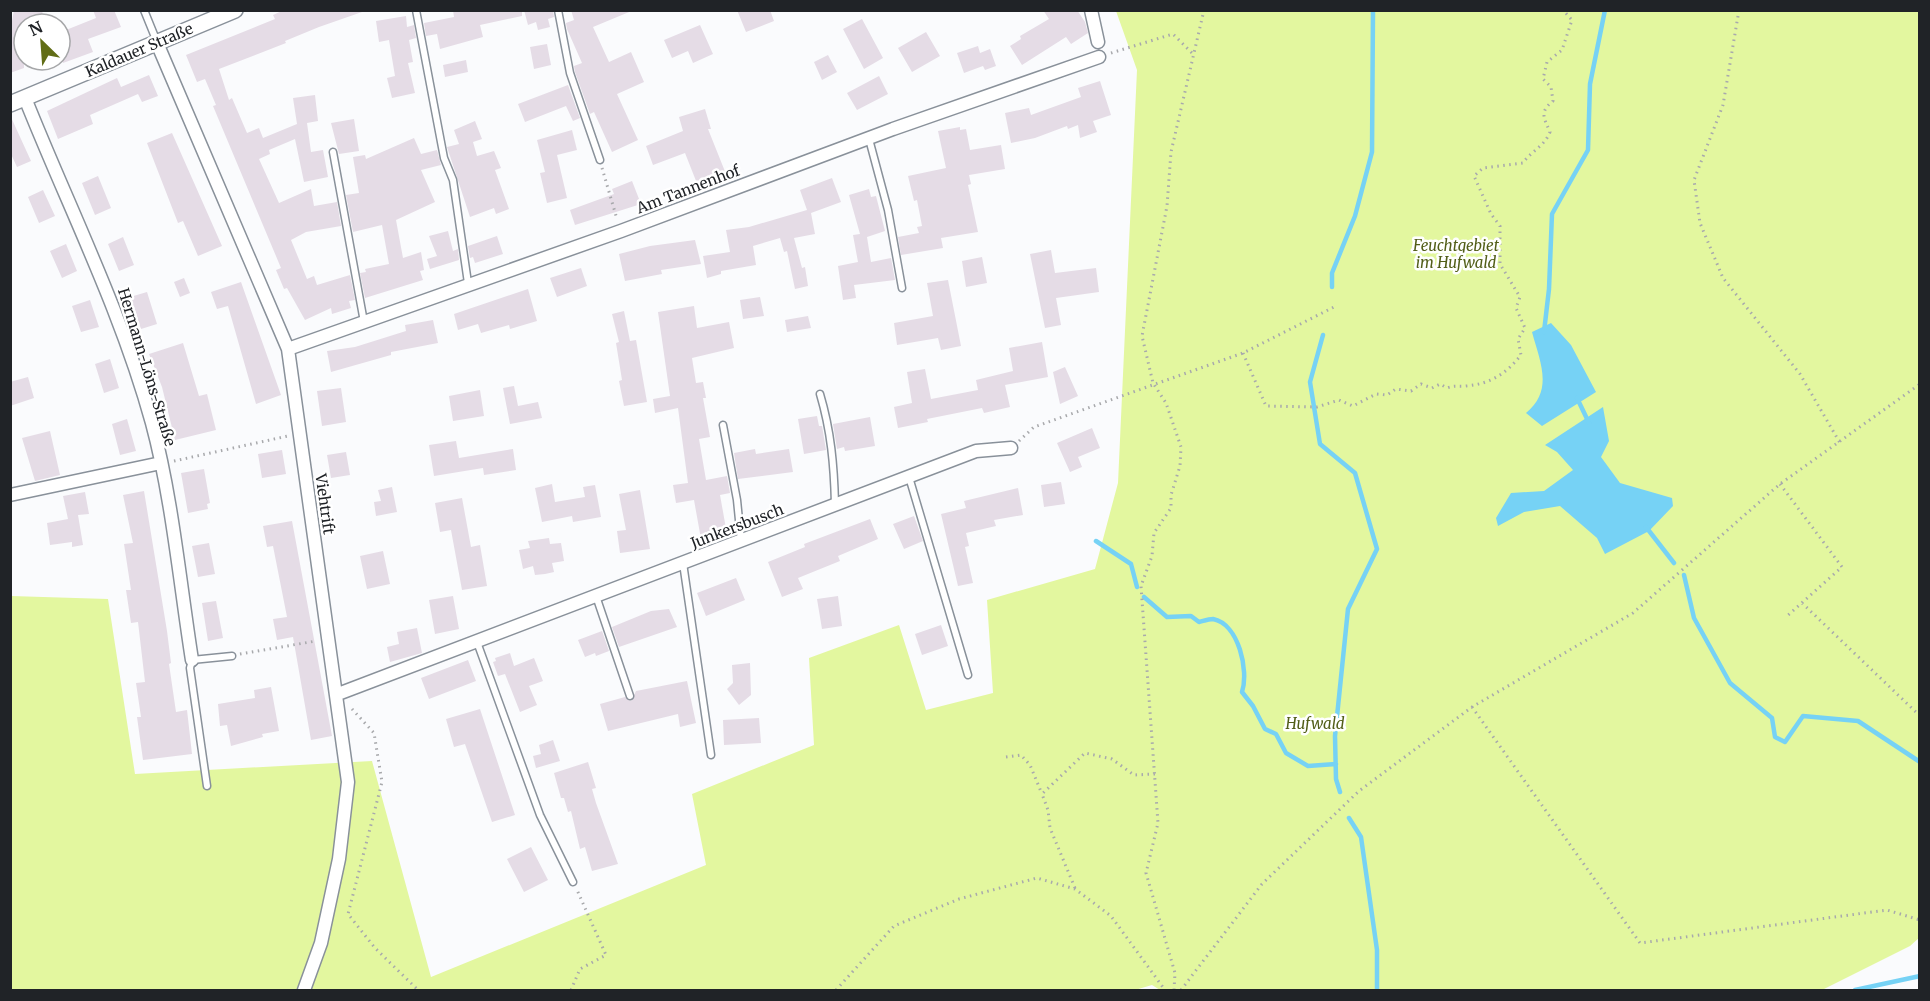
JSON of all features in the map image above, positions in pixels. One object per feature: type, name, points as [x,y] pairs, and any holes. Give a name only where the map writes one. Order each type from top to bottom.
[{"type":"street","name":"Kaldauer Straße","points":[[10,104],[235,10]]},
{"type":"street","points":[[1091,10],[1098,42]]},
{"type":"street","name":"Viehtrift","points":[[157,43],[288,349],[338,694],[348,782],[339,860],[321,943],[304,990]]},
{"type":"street","name":"Am Tannenhof","points":[[288,349],[1099,57]]},
{"type":"street","name":"Hermann-Löns-Straße","points":[[25,98],[57,178],[107,288],[152,423],[161,463],[192,660]]},
{"type":"street","name":"Junkersbusch","points":[[338,694],[976,451],[1011,448]]},
{"type":"street","points":[[10,495],[161,463]]},
{"type":"lane","points":[[144,10],[157,43]]},
{"type":"lane","points":[[416,10],[444,159],[453,180],[468,283]]},
{"type":"lane","points":[[558,10],[570,73],[600,160]]},
{"type":"lane","points":[[1098,42],[1099,57]]},
{"type":"lane","points":[[869,138],[888,210],[902,288]]},
{"type":"lane","points":[[333,152],[364,322]]},
{"type":"lane","points":[[820,394],[829,424],[834,465],[835,504]]},
{"type":"lane","points":[[723,424],[737,500],[741,540]]},
{"type":"lane","points":[[909,477],[968,675]]},
{"type":"lane","points":[[683,562],[711,755]]},
{"type":"lane","points":[[596,596],[630,696]]},
{"type":"lane","points":[[477,642],[540,815],[573,882]]},
{"type":"lane","points":[[207,786],[190,668],[192,660],[232,656]]},
{"type":"path","points":[[1174,990],[1175,973],[1146,873],[1158,823],[1141,586],[1152,556],[1154,533],[1171,508],[1171,495],[1180,466],[1181,447],[1166,403],[1153,383],[1142,336],[1167,206],[1171,152],[1204,10]]},
{"type":"path","points":[[1243,353],[1266,406],[1317,406],[1339,400],[1353,406],[1376,394],[1387,395],[1396,388],[1411,391],[1421,384],[1432,388],[1440,384],[1447,388],[1455,385],[1466,386],[1500,377],[1510,369],[1521,355],[1518,339],[1525,328],[1516,308],[1520,297],[1500,264],[1500,226],[1491,214],[1474,176],[1483,168],[1523,163],[1530,152],[1545,144],[1550,132],[1542,115],[1544,109],[1552,101],[1551,87],[1543,79],[1547,62],[1562,50],[1572,20],[1563,10]]},
{"type":"path","points":[[1739,10],[1723,105],[1694,180],[1700,223],[1723,278],[1800,374],[1840,443]]},
{"type":"path","points":[[1099,57],[1173,34],[1194,55]]},
{"type":"path","points":[[600,160],[621,231]]},
{"type":"path","points":[[1011,448],[1034,427],[1243,353],[1336,306]]},
{"type":"path","points":[[1181,990],[1262,884],[1359,791],[1472,707],[1632,613],[1780,484],[1920,384]]},
{"type":"path","points":[[161,463],[300,434]]},
{"type":"path","points":[[1780,484],[1842,567],[1786,618]]},
{"type":"path","points":[[1802,603],[1920,716]]},
{"type":"path","points":[[232,656],[329,638]]},
{"type":"path","points":[[338,694],[374,733],[382,782],[348,914],[375,948],[417,990]]},
{"type":"path","points":[[1472,707],[1640,943],[1887,910],[1920,920]]},
{"type":"path","points":[[1042,794],[1085,753],[1112,759],[1134,776],[1155,774]]},
{"type":"path","points":[[1006,757],[1021,755],[1030,765],[1048,810],[1050,828],[1075,889]]},
{"type":"path","points":[[836,990],[894,926],[959,899],[1037,878],[1075,889],[1111,916],[1165,990]]},
{"type":"path","points":[[571,990],[580,969],[606,955],[573,882]]},
{"type":"green space","name":"Hufwald","points":[[1116,11],[1919,11],[1920,937],[1910,946],[1822,990],[1160,990],[1152,985],[1135,990],[11,990],[11,596],[108,599],[135,774],[372,761],[431,977],[706,865],[692,794],[814,745],[809,658],[899,625],[926,710],[993,693],[987,600],[1095,569],[1118,483],[1137,70]]},
{"type":"water","points":[[1551,323],[1571,345],[1596,392],[1542,426],[1526,413],[1535,404],[1542,385],[1541,365],[1532,332]]},
{"type":"water","points":[[1603,407],[1609,441],[1601,457],[1620,483],[1672,498],[1673,506],[1649,531],[1605,554],[1597,538],[1560,506],[1524,512],[1498,526],[1496,518],[1511,493],[1544,491],[1573,470],[1557,452],[1545,445]]},
{"type":"building","points":[[14,10],[43,10],[43,12],[14,12]]},
{"type":"building","points":[[93,10],[114,10],[121,27],[88,39],[93,52],[72,60],[72,28],[96,18]]},
{"type":"building","points":[[284,10],[362,12],[319,27],[285,41],[286,43],[219,69],[229,100],[232,98],[247,133],[259,128],[263,138],[297,124],[293,98],[315,95],[318,121],[307,123],[311,152],[323,150],[328,177],[304,182],[295,139],[269,150],[270,154],[259,159],[279,203],[311,189],[314,206],[337,202],[341,226],[306,232],[291,240],[307,279],[314,276],[317,285],[350,275],[355,300],[349,301],[351,308],[332,314],[331,308],[305,320],[287,288],[284,289],[276,270],[281,268],[213,106],[216,105],[205,79],[197,82],[186,55],[275,19],[273,15]]},
{"type":"building","points":[[453,10],[522,10],[522,16],[480,25],[483,37],[440,49],[437,34],[426,36],[424,23],[454,17]]},
{"type":"building","points":[[524,10],[553,10],[554,17],[548,19],[550,27],[538,30],[536,22],[528,25]]},
{"type":"building","points":[[571,10],[634,10],[593,27],[609,62],[631,52],[644,82],[617,94],[638,140],[612,152],[594,112],[590,114],[575,72],[574,66],[582,63],[567,29],[566,23],[574,20]]},
{"type":"building","points":[[737,10],[770,10],[774,21],[746,32]]},
{"type":"building","points":[[1043,10],[1077,10],[1085,22],[1088,33],[1071,44],[1066,37],[1022,65],[1010,46],[1021,39],[1020,36],[1049,19]]},
{"type":"building","points":[[406,16],[407,27],[414,25],[416,38],[409,40],[413,62],[408,63],[415,93],[392,98],[387,78],[395,76],[389,40],[379,42],[376,21]]},
{"type":"building","points":[[862,19],[883,58],[864,69],[843,29]]},
{"type":"building","points":[[12,21],[13,72],[10,73]]},
{"type":"building","points":[[700,25],[713,54],[693,63],[688,51],[672,58],[664,40]]},
{"type":"building","points":[[926,32],[940,56],[912,72],[898,48]]},
{"type":"building","points":[[547,44],[551,65],[534,69],[530,47]]},
{"type":"building","points":[[978,46],[980,53],[990,49],[996,66],[985,70],[983,66],[964,73],[957,53]]},
{"type":"building","points":[[828,55],[837,72],[822,80],[814,62]]},
{"type":"building","points":[[466,60],[468,72],[445,77],[443,65]]},
{"type":"building","points":[[149,75],[158,96],[142,102],[138,94],[90,115],[93,124],[58,139],[47,111],[117,78],[121,87]]},
{"type":"building","points":[[879,76],[888,94],[857,110],[847,93]]},
{"type":"building","points":[[1100,81],[1111,115],[1093,121],[1097,132],[1080,138],[1078,125],[1068,129],[1067,126],[1035,138],[1011,143],[1005,113],[1029,108],[1031,115],[1081,97],[1078,88]]},
{"type":"building","points":[[568,85],[580,118],[573,121],[566,106],[525,122],[518,104]]},
{"type":"building","points":[[705,109],[711,129],[708,129],[726,174],[710,180],[712,186],[700,191],[685,153],[653,165],[646,146],[683,131],[679,117]]},
{"type":"building","points":[[10,115],[31,161],[17,167],[10,152]]},
{"type":"building","points":[[354,119],[359,151],[339,154],[331,123]]},
{"type":"building","points":[[475,121],[482,139],[473,142],[477,156],[494,151],[501,168],[495,170],[509,209],[496,214],[494,208],[470,217],[447,147],[459,144],[454,130]]},
{"type":"building","points":[[960,127],[960,130],[966,129],[970,150],[1001,145],[1005,169],[969,175],[971,184],[968,185],[978,232],[941,238],[943,248],[901,255],[898,237],[919,233],[917,227],[922,226],[917,200],[914,201],[908,176],[946,168],[938,131]]},
{"type":"building","points":[[572,130],[577,150],[557,155],[567,198],[547,203],[540,173],[545,172],[537,140]]},
{"type":"building","points":[[172,133],[222,246],[198,256],[183,221],[178,223],[147,143]]},
{"type":"building","points":[[414,138],[421,154],[437,150],[441,165],[421,170],[435,202],[396,220],[403,258],[421,252],[424,270],[420,271],[423,280],[365,298],[360,273],[366,272],[365,269],[389,264],[382,225],[353,232],[346,195],[359,193],[353,157],[365,155],[366,159]]},
{"type":"building","points":[[98,176],[111,208],[95,215],[82,183]]},
{"type":"building","points":[[832,178],[841,202],[811,213],[815,234],[794,238],[802,268],[805,267],[808,286],[795,289],[787,251],[784,252],[780,238],[753,246],[756,265],[721,271],[721,274],[707,278],[703,256],[730,252],[726,230],[749,227],[807,210],[800,190]]},
{"type":"building","points":[[632,181],[641,204],[575,225],[570,210],[614,194],[612,189]]},
{"type":"building","points":[[869,189],[871,197],[876,196],[885,231],[867,237],[871,262],[891,258],[895,280],[854,285],[856,298],[843,300],[838,266],[858,262],[853,235],[860,234],[849,195]]},
{"type":"building","points":[[43,190],[55,216],[39,223],[28,197]]},
{"type":"building","points":[[448,231],[453,251],[458,249],[459,260],[430,269],[427,259],[437,256],[429,236]]},
{"type":"building","points":[[497,236],[503,254],[475,263],[473,257],[470,258],[468,246]]},
{"type":"building","points":[[123,237],[134,265],[119,271],[108,244]]},
{"type":"building","points":[[695,240],[701,264],[661,270],[662,274],[625,281],[619,254],[650,246]]},
{"type":"building","points":[[66,244],[77,271],[62,278],[50,251]]},
{"type":"building","points":[[1051,250],[1055,273],[1096,268],[1099,292],[1056,298],[1061,325],[1045,328],[1030,254]]},
{"type":"building","points":[[982,257],[987,283],[966,287],[962,261]]},
{"type":"building","points":[[581,268],[587,286],[557,297],[550,278]]},
{"type":"building","points":[[184,278],[190,293],[180,297],[174,282]]},
{"type":"building","points":[[948,280],[961,346],[941,350],[938,338],[897,345],[894,323],[933,316],[927,283]]},
{"type":"building","points":[[241,282],[281,395],[256,404],[228,306],[217,309],[211,292]]},
{"type":"building","points":[[528,289],[537,321],[510,329],[509,325],[481,333],[478,324],[458,330],[454,314]]},
{"type":"building","points":[[147,292],[157,324],[141,329],[130,297]]},
{"type":"building","points":[[760,297],[764,316],[743,319],[740,300]]},
{"type":"building","points":[[90,300],[99,327],[81,332],[72,306]]},
{"type":"building","points":[[694,306],[697,328],[729,322],[734,348],[692,358],[696,383],[703,382],[706,398],[703,398],[710,437],[699,439],[706,480],[727,476],[730,493],[720,495],[727,534],[701,539],[694,500],[676,503],[673,485],[688,483],[678,408],[655,413],[653,399],[670,396],[658,312]]},
{"type":"building","points":[[624,311],[630,341],[636,340],[647,402],[624,406],[619,381],[622,380],[616,343],[619,342],[612,314]]},
{"type":"building","points":[[808,316],[811,328],[787,332],[785,320]]},
{"type":"building","points":[[433,320],[438,343],[391,352],[391,355],[331,372],[327,351],[355,347],[406,331],[405,325]]},
{"type":"building","points":[[1042,342],[1048,377],[1005,385],[1010,407],[984,413],[982,408],[927,419],[928,422],[898,428],[894,407],[912,403],[907,372],[925,369],[931,399],[978,390],[976,380],[1013,371],[1009,348]]},
{"type":"building","points":[[183,343],[199,396],[207,394],[216,430],[175,440],[162,387],[149,354]]},
{"type":"building","points":[[110,359],[119,388],[104,393],[95,364]]},
{"type":"building","points":[[1065,367],[1078,396],[1060,404],[1053,372]]},
{"type":"building","points":[[28,377],[34,398],[10,406],[10,382]]},
{"type":"building","points":[[514,386],[518,406],[538,402],[542,418],[510,424],[503,388]]},
{"type":"building","points":[[341,388],[346,422],[322,426],[317,391]]},
{"type":"building","points":[[480,390],[484,416],[453,421],[449,396]]},
{"type":"building","points":[[817,416],[819,426],[822,426],[826,450],[804,454],[798,419]]},
{"type":"building","points":[[870,417],[875,446],[845,451],[844,447],[837,449],[833,424]]},
{"type":"building","points":[[127,419],[136,451],[120,455],[112,424]]},
{"type":"building","points":[[1092,428],[1100,448],[1078,457],[1082,467],[1070,472],[1057,443]]},
{"type":"building","points":[[50,431],[60,475],[35,481],[22,438]]},
{"type":"building","points":[[456,441],[459,458],[513,449],[516,470],[484,475],[483,468],[434,476],[429,445]]},
{"type":"building","points":[[755,449],[756,454],[789,449],[793,472],[738,479],[734,453]]},
{"type":"building","points":[[282,450],[286,474],[262,478],[258,454]]},
{"type":"building","points":[[346,452],[350,475],[331,478],[327,455]]},
{"type":"building","points":[[204,469],[210,503],[207,504],[208,509],[188,513],[181,473]]},
{"type":"building","points":[[1061,482],[1065,504],[1044,507],[1041,485]]},
{"type":"building","points":[[552,484],[555,502],[585,497],[583,487],[595,485],[601,517],[573,522],[572,516],[542,522],[535,488]]},
{"type":"building","points":[[392,487],[397,512],[376,516],[374,502],[381,501],[378,490]]},
{"type":"building","points":[[1018,488],[1023,515],[994,520],[996,526],[966,533],[969,546],[965,547],[973,583],[958,586],[941,514],[966,508],[964,501]]},
{"type":"building","points":[[640,490],[650,549],[620,553],[617,531],[626,530],[619,494]]},
{"type":"building","points":[[144,491],[167,631],[176,712],[187,710],[192,754],[143,760],[137,717],[141,717],[136,683],[145,682],[138,622],[131,623],[126,590],[131,590],[124,544],[133,543],[123,495]]},
{"type":"building","points":[[85,492],[89,514],[78,515],[83,545],[72,547],[72,542],[50,545],[47,523],[68,519],[63,496]]},
{"type":"building","points":[[462,498],[471,547],[480,545],[487,586],[462,590],[451,530],[440,532],[435,503]]},
{"type":"building","points":[[914,516],[923,541],[904,549],[893,524]]},
{"type":"building","points":[[870,519],[878,539],[838,556],[840,561],[798,578],[803,589],[782,597],[768,562],[805,547],[804,544]]},
{"type":"building","points":[[292,521],[332,736],[311,740],[293,637],[277,640],[273,619],[287,617],[273,546],[267,547],[263,526]]},
{"type":"building","points":[[549,538],[550,544],[561,543],[564,561],[552,563],[554,572],[545,574],[535,575],[533,566],[523,569],[519,550],[530,548],[528,541]]},
{"type":"building","points":[[209,543],[215,574],[198,577],[192,546]]},
{"type":"building","points":[[383,551],[390,584],[367,589],[360,556]]},
{"type":"building","points":[[736,578],[745,600],[706,616],[697,593]]},
{"type":"building","points":[[453,596],[459,629],[435,634],[429,600]]},
{"type":"building","points":[[838,596],[842,626],[822,629],[817,599]]},
{"type":"building","points":[[216,601],[223,638],[208,641],[202,603]]},
{"type":"building","points":[[669,609],[677,627],[619,647],[612,627],[651,611]]},
{"type":"building","points":[[941,625],[948,646],[922,655],[915,634]]},
{"type":"building","points":[[417,628],[422,653],[390,662],[387,647],[399,644],[397,632]]},
{"type":"building","points":[[602,631],[609,651],[585,657],[578,640]]},
{"type":"building","points":[[510,653],[514,666],[534,658],[543,681],[529,686],[537,705],[520,712],[505,674],[498,676],[493,662],[496,661],[495,658]]},
{"type":"building","points":[[468,660],[476,681],[429,699],[421,678]]},
{"type":"building","points":[[750,663],[751,695],[739,705],[727,689],[733,683],[732,665]]},
{"type":"building","points":[[687,681],[696,723],[680,727],[678,714],[608,731],[600,704],[625,697],[631,701],[636,691]]},
{"type":"building","points":[[271,687],[279,731],[262,734],[263,737],[231,746],[227,725],[220,726],[218,704],[255,698],[254,690]]},
{"type":"building","points":[[480,709],[515,815],[492,822],[465,744],[454,747],[446,719]]},
{"type":"building","points":[[759,718],[761,743],[724,745],[723,720]]},
{"type":"building","points":[[553,740],[560,761],[536,768],[533,756],[541,754],[539,745]]},
{"type":"building","points":[[588,762],[596,788],[592,789],[596,803],[618,864],[592,871],[585,847],[580,849],[571,811],[568,812],[564,798],[561,798],[554,773]]},
{"type":"building","points":[[531,847],[548,880],[524,892],[507,859]]},
{"type":"waterway","points":[[1332,287],[1332,273],[1355,216],[1372,152],[1373,10]]},
{"type":"waterway","points":[[1544,332],[1549,289],[1552,214],[1588,150],[1590,84],[1605,10]]},
{"type":"waterway","points":[[1323,335],[1310,382],[1320,444],[1355,473],[1377,549],[1348,609],[1335,736],[1336,779],[1340,792]]},
{"type":"waterway","points":[[1577,398],[1589,423]]},
{"type":"waterway","points":[[1646,527],[1674,563]]},
{"type":"waterway","points":[[1096,541],[1131,564],[1137,587]]},
{"type":"waterway","points":[[1684,575],[1694,618],[1730,683],[1772,718],[1775,737],[1785,742],[1803,716],[1858,721],[1920,762]]},
{"type":"waterway","points":[[1144,597],[1167,617],[1191,616],[1199,622],[1213,619],[1222,623],[1229,630],[1240,650],[1244,672],[1242,692],[1253,706],[1265,729],[1276,734],[1286,753],[1308,766],[1336,764]]},
{"type":"waterway","points":[[1349,818],[1361,837],[1377,950],[1377,990]]},
{"type":"waterway","points":[[1855,990],[1920,976]]},
{"type":"park label","name":"Feuchtgebiet im Hufwald","points":[[1456,254]]}]
